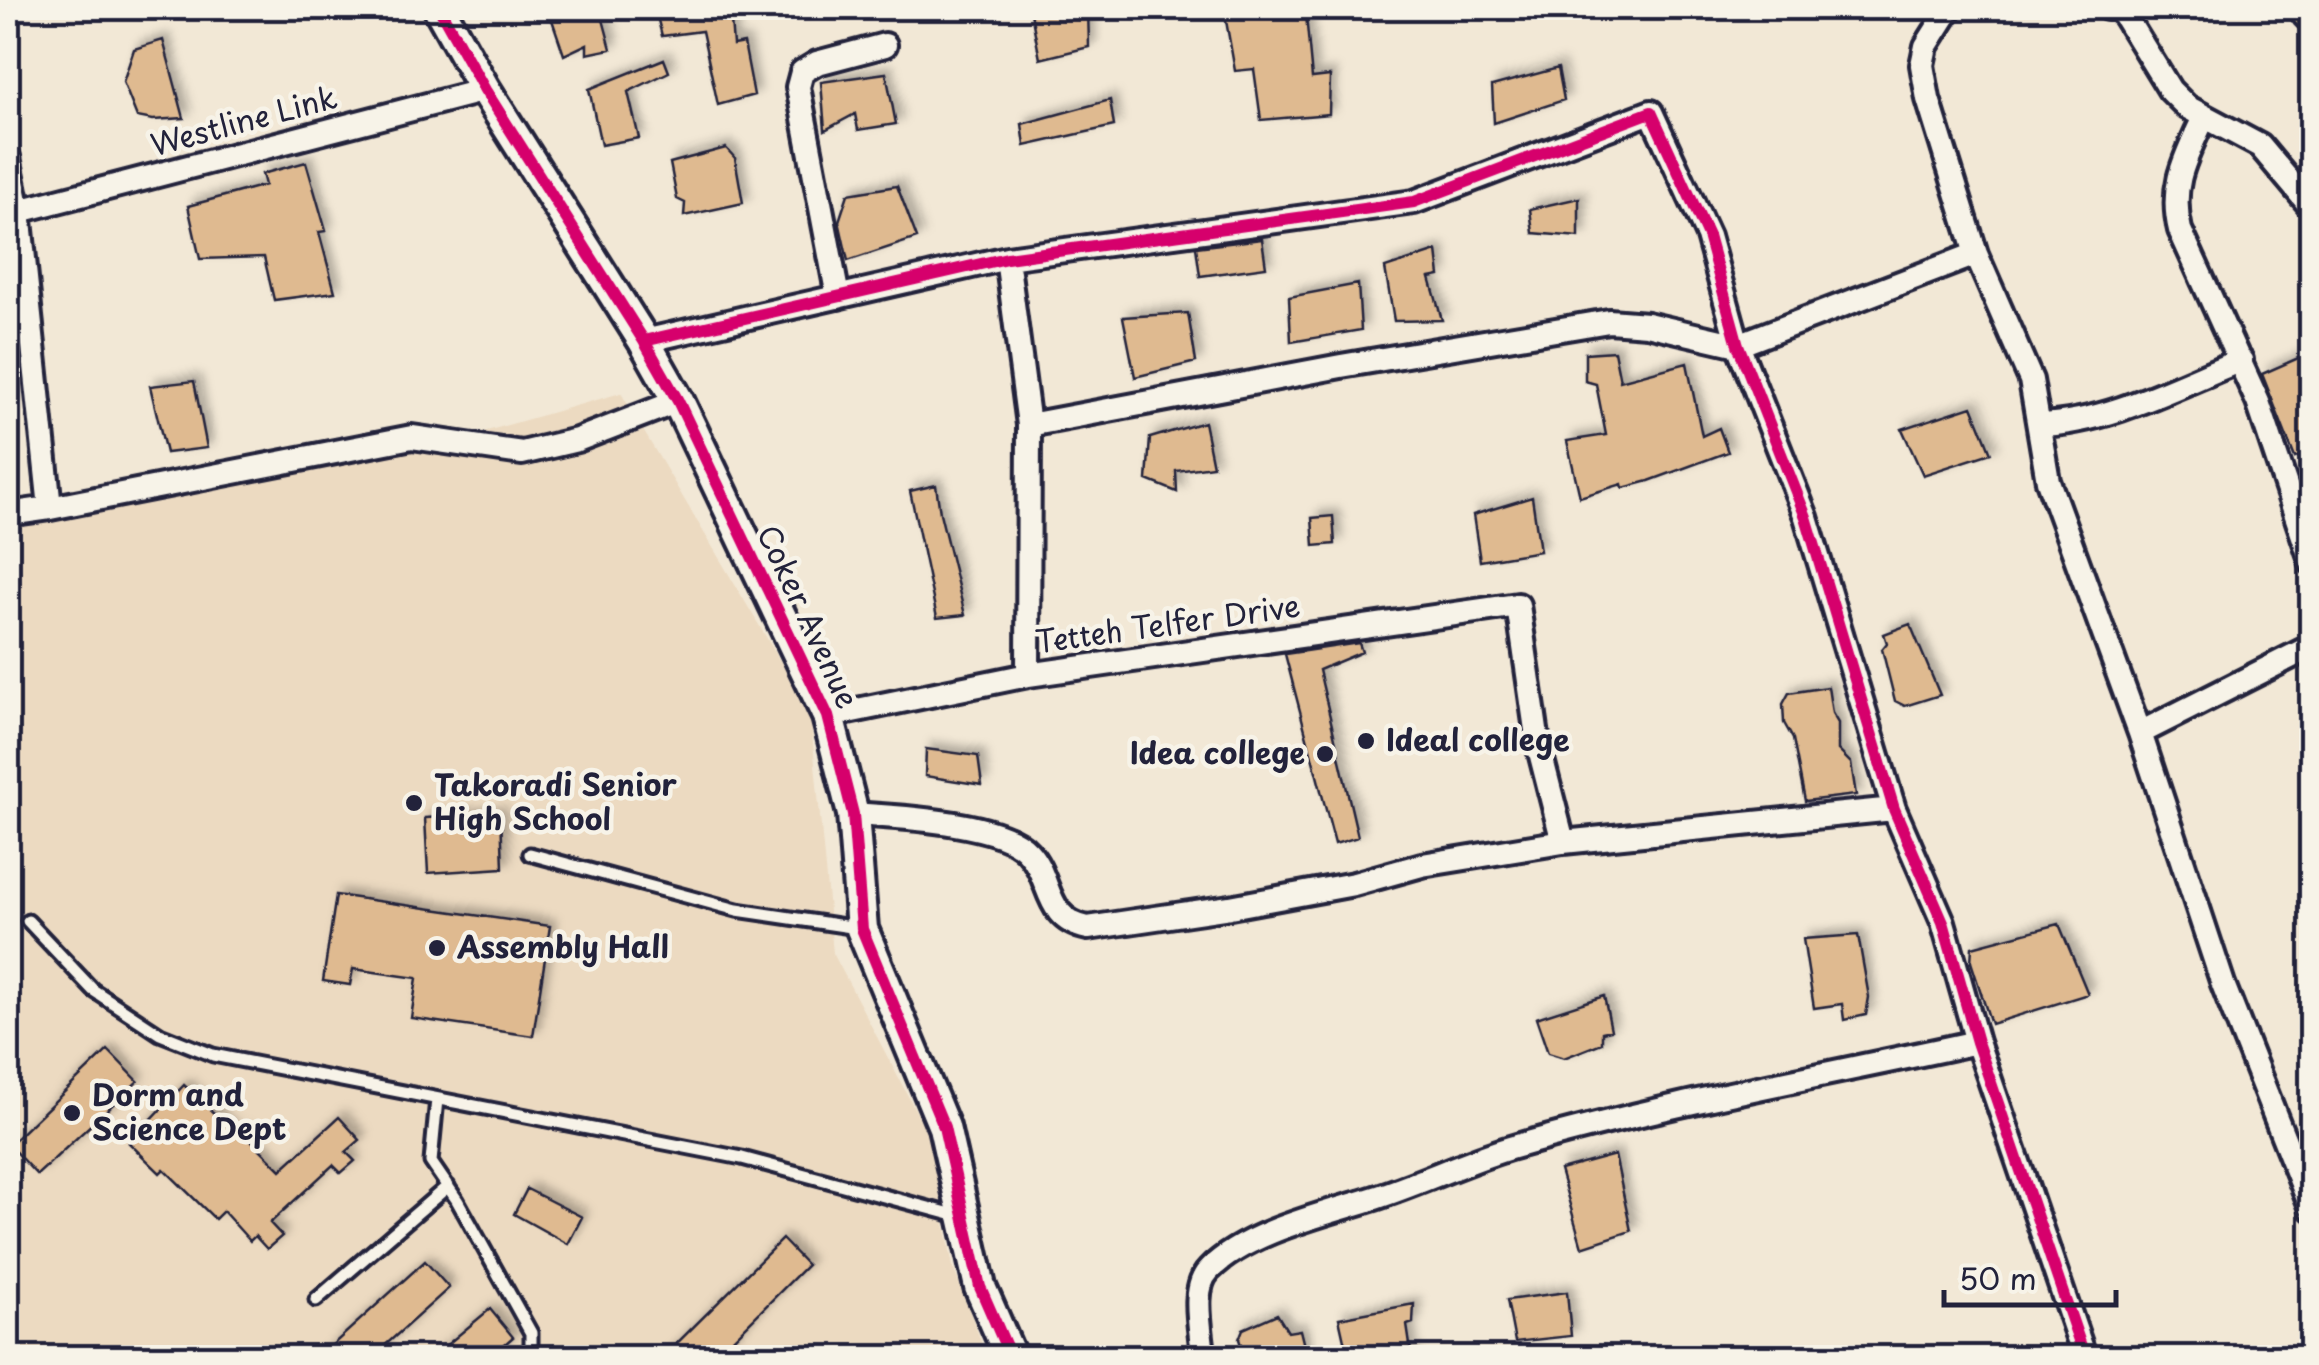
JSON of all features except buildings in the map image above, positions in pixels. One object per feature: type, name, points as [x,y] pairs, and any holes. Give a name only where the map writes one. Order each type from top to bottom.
[{"type":"street","name":"Coker Avenue","points":[[439,8],[485,90],[678,401],[828,716],[853,814],[862,929],[944,1128],[980,1287],[1011,1358]]},
{"type":"street","points":[[1950,8],[1926,46],[1922,65],[1928,99],[1976,254],[2024,361],[2040,424],[2048,480],[2140,733],[2224,984],[2312,1209]]},
{"type":"street","points":[[2107,8],[2116,8],[2124,15],[2170,90],[2187,107],[2260,146],[2312,208]]},
{"type":"street","points":[[838,296],[798,87],[802,72],[817,63],[885,45]]},
{"type":"street","name":"Westline Link","points":[[19,211],[485,90]]},
{"type":"street","points":[[644,341],[1007,258],[1414,202],[1651,112],[1708,236],[1738,345],[1806,517],[1894,809],[1943,922],[1978,1042],[2085,1358]]},
{"type":"street","points":[[2204,117],[2176,188],[2175,210],[2180,230],[2241,360],[2312,563]]},
{"type":"street","points":[[8,157],[19,211],[50,508]]},
{"type":"street","points":[[1030,426],[1340,366],[1609,320],[1647,324],[1738,345],[1976,254]]},
{"type":"street","points":[[1007,258],[1030,426],[1028,676]]},
{"type":"street","points":[[2040,424],[2072,424],[2104,416],[2241,360]]},
{"type":"street","points":[[8,514],[412,437],[522,453],[578,440],[678,401]]},
{"type":"street","name":"Tetteh Telfer Drive","points":[[828,716],[1028,676],[1518,605],[1538,744],[1563,842]]},
{"type":"street","points":[[2140,733],[2312,646]]},
{"type":"street","points":[[853,814],[952,822],[1018,844],[1030,853],[1062,918],[1088,928],[1230,908],[1354,884],[1422,864],[1563,842],[1894,809]]},
{"type":"street","points":[[1204,1358],[1198,1285],[1221,1260],[1280,1227],[1546,1139],[1978,1042]]},
{"type":"lane","points":[[530,854],[737,910],[862,929]]},
{"type":"lane","points":[[28,921],[93,990],[160,1034],[213,1055],[742,1158],[962,1217]]},
{"type":"lane","points":[[438,1099],[432,1162],[531,1333],[531,1358]]},
{"type":"lane","points":[[316,1300],[448,1186]]},
{"type":"shaded area","name":"Takoradi Senior High School","points":[[621,393],[810,711],[833,953],[929,1136],[953,1267],[987,1357],[8,1358],[8,525],[476,434]]},
{"type":"cycle path","points":[[439,8],[485,90],[678,401],[828,716],[853,814],[862,929],[944,1127],[980,1287],[1011,1358]]},
{"type":"cycle path","points":[[644,341],[1007,258],[1414,202],[1651,112],[1708,236],[1738,345],[1806,517],[1894,809],[1943,922],[1977,1042],[2085,1358]]},
{"type":"place","name":"Ideal college","points":[[1366,741]]},
{"type":"place","name":"Idea college","points":[[1325,754]]},
{"type":"place","name":"Takoradi Senior High School","points":[[414,803]]},
{"type":"place","name":"Assembly Hall","points":[[437,948]]},
{"type":"place","name":"Dorm and Science Dept","points":[[72,1113]]}]
